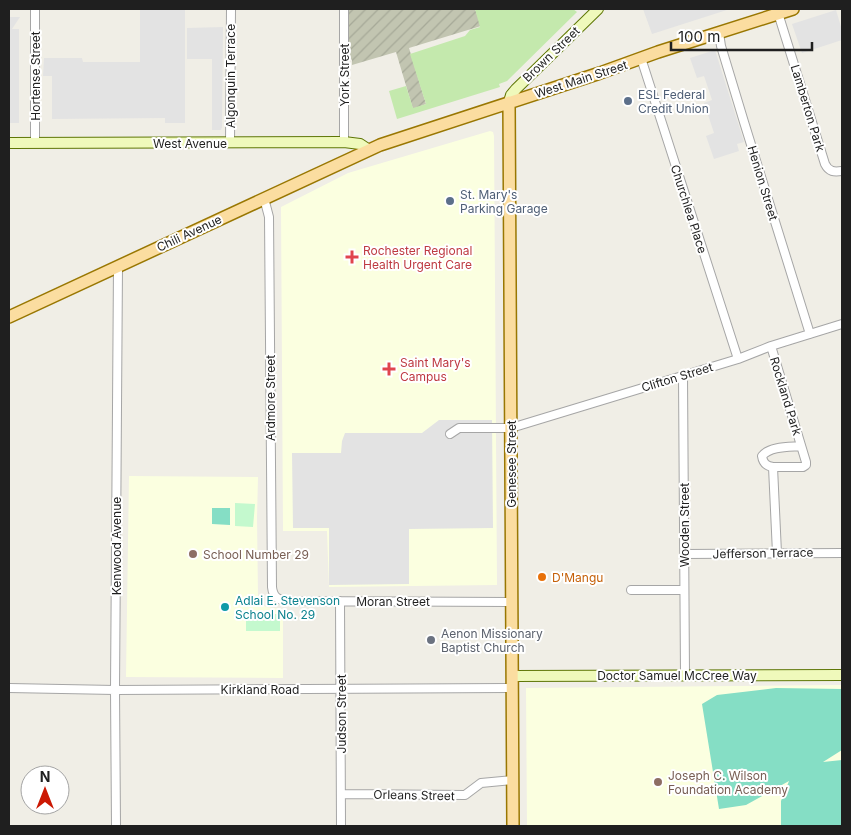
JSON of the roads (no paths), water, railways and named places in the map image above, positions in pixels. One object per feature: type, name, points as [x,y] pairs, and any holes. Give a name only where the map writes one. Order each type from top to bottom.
[{"type":"main road","name":"West Main Street","points":[[369,150],[402,137],[600,74],[641,58],[793,9]]},
{"type":"main road","name":"Brown Street","points":[[509,102],[511,95],[516,89],[592,11]]},
{"type":"main road","name":"Genesee Street","points":[[509,102],[513,826]]},
{"type":"main road","name":"West Avenue","points":[[9,144],[344,142],[360,144],[369,150]]},
{"type":"main road","name":"Chili Avenue","points":[[9,317],[369,150]]},
{"type":"main road","name":"Doctor Samuel McCree Way","points":[[512,676],[842,675]]},
{"type":"street","name":"Hortense Street","points":[[35,9],[35,143]]},
{"type":"street","name":"Algonquin Terrace","points":[[230,143],[231,9]]},
{"type":"street","name":"York Street","points":[[344,9],[344,142]]},
{"type":"street","name":"Lamberton Park","points":[[778,13],[825,164],[832,172],[842,171]]},
{"type":"street","name":"Henion Street","points":[[719,33],[721,46],[810,334]]},
{"type":"street","name":"Churchlea Place","points":[[641,58],[738,359]]},
{"type":"street","name":"Ardmore Street","points":[[264,198],[268,210],[272,591],[276,597]]},
{"type":"street","name":"Kenwood Avenue","points":[[116,826],[118,266]]},
{"type":"street","name":"Clifton Street","points":[[450,434],[459,428],[511,428],[738,359],[771,346],[842,324]]},
{"type":"street","name":"Rockland Park","points":[[771,346],[806,462],[806,465],[803,467],[768,467],[762,460],[765,452],[779,448],[801,446]]},
{"type":"street","name":"Wooden Street","points":[[683,376],[685,675]]},
{"type":"street","name":"Rockland Park","points":[[773,467],[777,553]]},
{"type":"street","name":"Jefferson Terrace","points":[[685,554],[842,553]]},
{"type":"street","points":[[631,590],[684,590]]},
{"type":"street","name":"Moran Street","points":[[276,597],[287,601],[512,602]]},
{"type":"street","name":"Judson Street","points":[[340,601],[341,826]]},
{"type":"street","name":"Kirkland Road","points":[[9,688],[115,690],[512,688]]},
{"type":"street","name":"Orleans Street","points":[[341,794],[465,795],[481,783],[512,780]]},
{"type":"place","name":"ESL Federal Credit Union","points":[[628,101]]},
{"type":"place","name":"St. Mary's Parking Garage","points":[[450,201]]},
{"type":"place","name":"Rochester Regional Health Urgent Care","points":[[352,257]]},
{"type":"place","name":"Saint Mary's Campus","points":[[389,369]]},
{"type":"place","name":"School Number 29","points":[[193,554]]},
{"type":"place","name":"D'Mangu","points":[[542,577]]},
{"type":"place","name":"Adlai E. Stevenson School No. 29","points":[[225,607]]},
{"type":"place","name":"Aenon Missionary Baptist Church","points":[[431,640]]},
{"type":"place","name":"Joseph C. Wilson Foundation Academy","points":[[658,782]]}]
